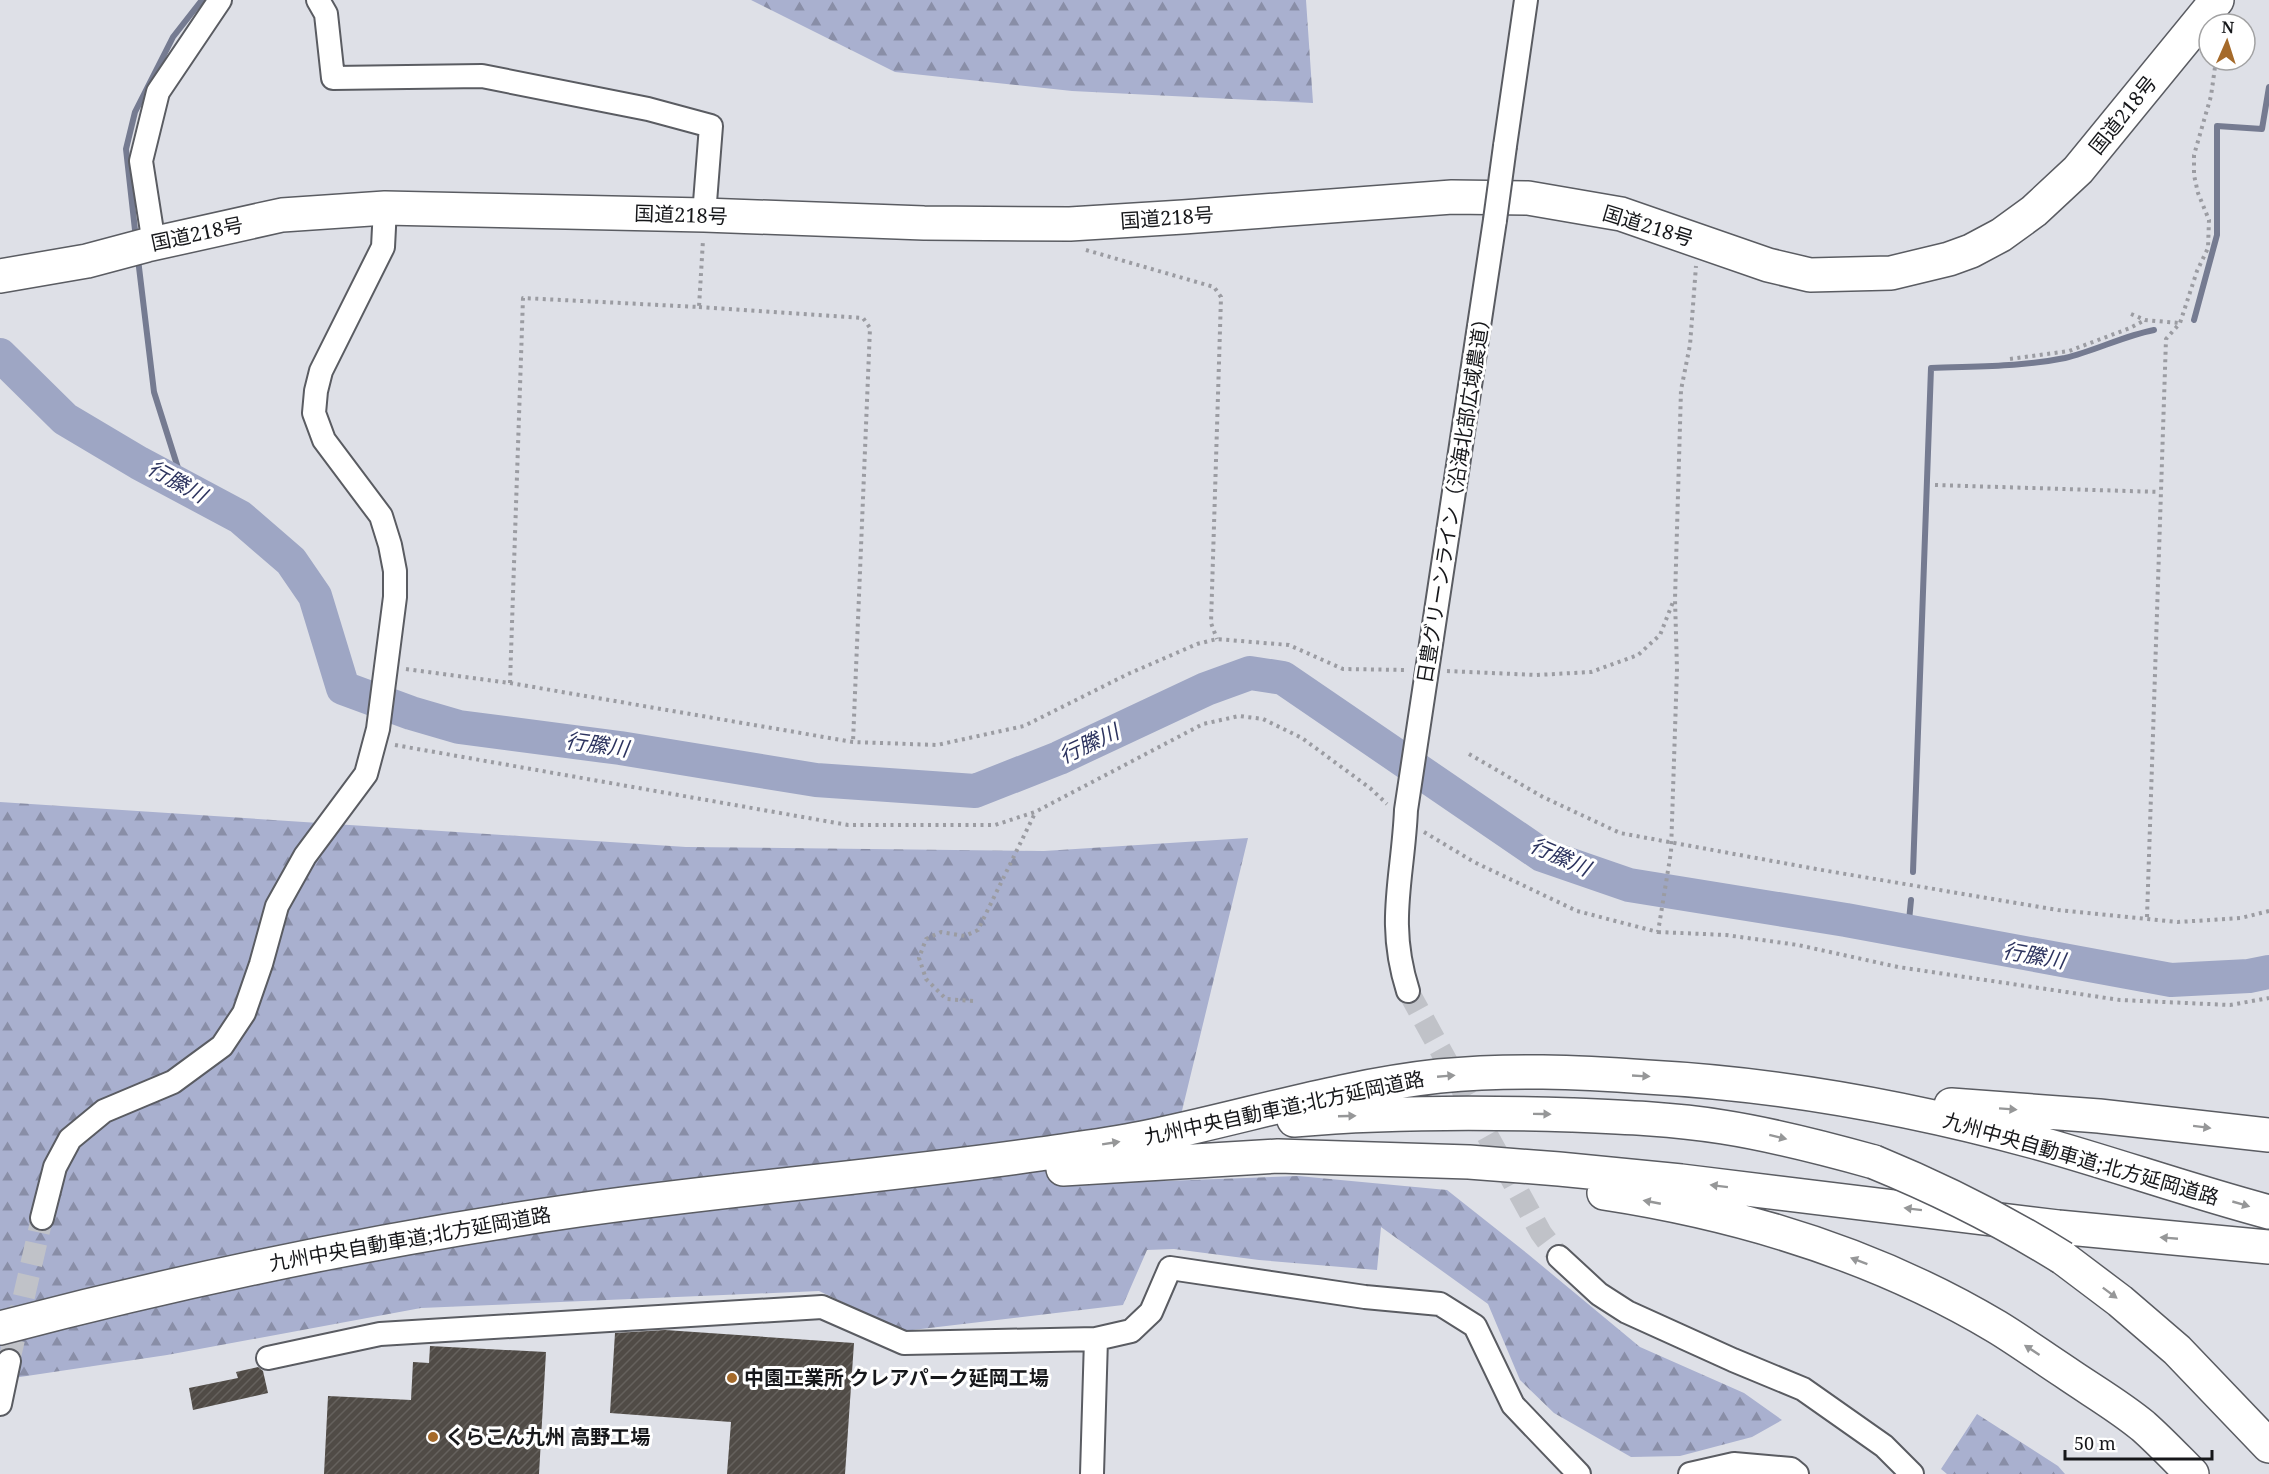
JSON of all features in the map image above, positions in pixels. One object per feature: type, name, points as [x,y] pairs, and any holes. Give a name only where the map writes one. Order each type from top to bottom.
[{"type":"highway","name":"国道218号","points":[[0,276],[87,261],[282,215],[385,208],[704,215],[924,223],[1070,224],[1183,218],[1452,197],[1528,198],[1621,214],[1768,265],[1810,275],[1847,276],[1891,273],[1949,259],[1971,251],[2001,235],[2034,211],[2078,170],[2217,0]]},
{"type":"highway","name":"九州中央自動車道;北方延岡道路","points":[[0,1328],[202,1278],[362,1245],[583,1209],[948,1167],[1143,1138],[1354,1089],[1439,1076],[1485,1072],[1583,1073],[1761,1086],[1917,1114],[1983,1129],[2039,1143],[2269,1212]]},
{"type":"highway","points":[[1761,1086],[1882,1100],[2110,1117],[2269,1135]]},
{"type":"highway","points":[[1143,1138],[1203,1129],[1336,1116],[1545,1114],[1721,1126],[1778,1137],[1874,1162],[1973,1205],[2063,1258],[2120,1301],[2177,1350],[2269,1446]]},
{"type":"highway","name":"九州中央自動車道;北方延岡道路","points":[[825,1182],[1163,1164],[1229,1157],[1329,1156],[1559,1168],[1693,1182],[2058,1227],[2269,1247]]},
{"type":"highway","points":[[1163,1164],[1346,1167],[1459,1174],[1564,1187],[1693,1210],[1810,1242],[1909,1282],[1996,1327],[2114,1404],[2144,1427],[2192,1474]]},
{"type":"highway","points":[[2081,1383],[2142,1432],[2182,1474]]},
{"type":"street","points":[[140,247],[141,160],[158,92],[220,0]]},
{"type":"street","points":[[318,0],[326,14],[333,78],[482,76],[648,109],[711,126],[704,215]]},
{"type":"street","name":"日豊グリーンライン（沿海北部広域農道）","points":[[1408,991],[1400,966],[1396,938],[1396,906],[1406,816],[1496,220],[1526,0]]},
{"type":"street","points":[[42,1218],[55,1167],[70,1139],[104,1111],[173,1082],[222,1046],[244,1013],[261,964],[277,906],[304,856],[366,774],[377,735],[395,597],[395,571],[381,516],[324,440],[314,413],[321,371],[383,247],[385,208]]},
{"type":"street","points":[[1559,1257],[1599,1294],[1627,1312],[1803,1389],[1884,1446],[1912,1474]]},
{"type":"street","points":[[268,1358],[380,1334],[822,1307],[904,1343],[1096,1340],[1131,1331],[1150,1312],[1170,1268],[1365,1297],[1440,1304],[1475,1326],[1513,1405],[1579,1474]]},
{"type":"street","points":[[1092,1474],[1096,1340]]},
{"type":"street","points":[[0,1404],[9,1361]]},
{"type":"street","points":[[1690,1474],[1734,1464],[1791,1469],[1797,1474]]},
{"type":"path","points":[[2147,917],[2166,339],[2180,323],[2197,271],[2208,248],[2209,220],[2198,194],[2194,175],[2194,154],[2211,96],[2214,72]]},
{"type":"path","points":[[699,307],[704,215]]},
{"type":"path","points":[[1659,930],[1671,852],[1677,669],[1674,599],[1681,390],[1690,345],[1698,241]]},
{"type":"path","points":[[1082,249],[1214,287],[1221,297],[1211,623],[1217,639]]},
{"type":"path","points":[[510,683],[523,298],[863,318],[870,328],[853,742]]},
{"type":"path","points":[[2131,314],[2145,320],[2180,323]]},
{"type":"path","points":[[2010,359],[2069,351],[2145,320]]},
{"type":"path","points":[[1935,485],[2160,492]]},
{"type":"path","points":[[385,669],[510,683],[853,742],[937,745],[1024,726],[1128,674],[1197,644],[1217,639],[1289,645],[1344,669],[1536,675],[1591,672],[1638,655],[1660,635],[1674,599]]},
{"type":"path","points":[[377,735],[471,760],[848,825],[995,825],[1035,812],[1203,724],[1239,716],[1263,719],[1302,738],[1406,816],[1474,862],[1577,911],[1659,930],[1726,935],[1798,945],[1898,967],[2120,1000],[2230,1005],[2269,998]]},
{"type":"path","points":[[1469,754],[1543,797],[1620,833],[2058,910],[2147,917],[2178,922],[2241,918],[2269,911]]},
{"type":"path","points":[[973,1001],[946,999],[926,979],[919,958],[926,939],[933,935],[941,932],[965,936],[978,930],[1035,812]]},
{"type":"green space","points":[[751,0],[1306,0],[1313,103],[1072,91],[895,72]]},
{"type":"green space","points":[[0,802],[686,847],[1044,851],[1248,838],[1165,1181],[1298,1176],[1447,1190],[1640,1347],[1744,1393],[1782,1420],[1752,1437],[1680,1456],[1631,1457],[1554,1413],[1520,1380],[1488,1304],[1381,1227],[1377,1270],[1259,1260],[1174,1249],[1147,1250],[1123,1305],[904,1331],[819,1291],[421,1308],[167,1355],[0,1380]]},
{"type":"green space","points":[[1977,1414],[2058,1466],[2065,1474],[1947,1474],[1941,1469]]},
{"type":"building","name":"中園工業所 クレアパーク延岡工場","points":[[665,1330],[854,1343],[845,1474],[727,1474],[731,1422],[610,1413],[615,1333]]},
{"type":"building","name":"くらこん九州 高野工場","points":[[430,1346],[546,1352],[539,1474],[324,1474],[328,1396],[411,1400],[413,1362],[429,1363]]},
{"type":"building","points":[[258,1367],[263,1371],[268,1393],[193,1410],[189,1388],[238,1378],[236,1372]]},
{"type":"waterway","points":[[136,239],[126,149],[135,112],[173,37],[202,0]]},
{"type":"waterway","points":[[2194,320],[2217,235],[2217,126],[2262,129],[2269,87]]},
{"type":"waterway","points":[[138,259],[154,392],[184,487]]},
{"type":"waterway","points":[[1913,872],[1931,368],[1998,366],[2048,361],[2076,355],[2154,330]]},
{"type":"waterway","name":"行縢川","points":[[0,355],[65,419],[139,463],[240,517],[291,561],[315,596],[343,688],[411,713],[459,727],[620,748],[816,780],[975,791],[1059,758],[1206,689],[1250,673],[1283,678],[1542,855],[1629,885],[1846,920],[2171,980],[2249,976],[2269,972]]},
{"type":"waterway","points":[[1908,931],[1911,900]]},
{"type":"tunnel","points":[[1408,991],[1541,1233],[1559,1257]]},
{"type":"tunnel","points":[[9,1361],[42,1218]]},
{"type":"place","name":"中園工業所 クレアパーク延岡工場","points":[[732,1378]]},
{"type":"place","name":"くらこん九州 高野工場","points":[[433,1437]]}]
